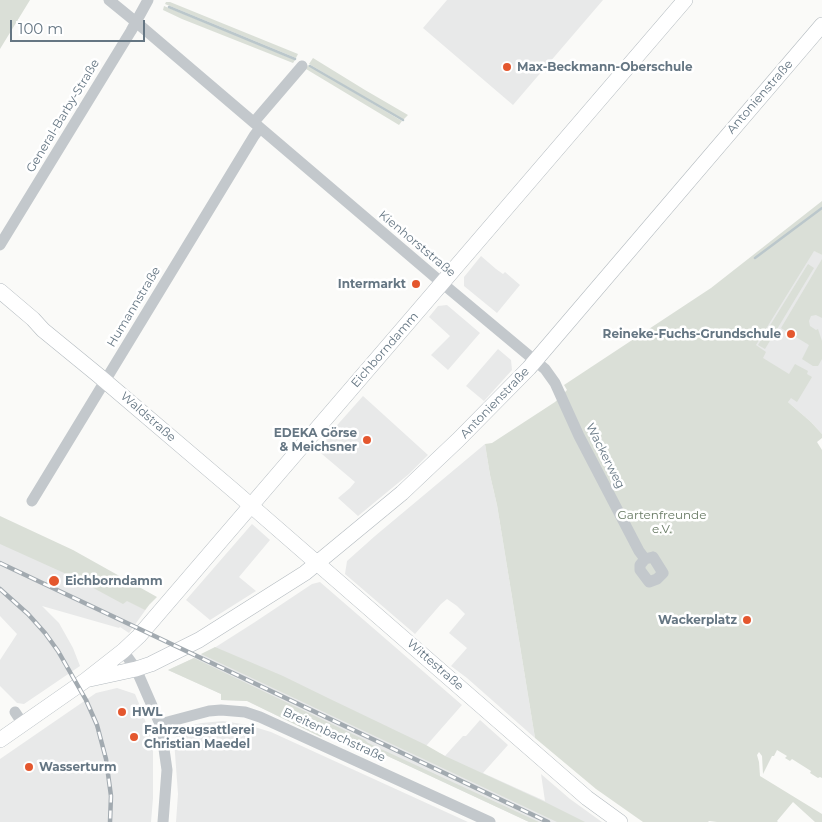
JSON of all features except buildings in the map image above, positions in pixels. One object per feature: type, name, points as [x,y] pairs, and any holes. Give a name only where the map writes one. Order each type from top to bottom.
[{"type":"main road","name":"Eichborndamm","points":[[0,740],[19,718],[86,680],[123,652],[139,636],[685,0]]},
{"type":"main road","name":"Antonienstraße","points":[[86,680],[136,669],[199,640],[305,574],[402,493],[484,414],[535,361],[822,25]]},
{"type":"main road","name":"Waldstraße","points":[[0,291],[43,330],[251,506]]},
{"type":"main road","name":"Waldstraße","points":[[0,301],[28,324],[43,330]]},
{"type":"main road","name":"Wittestraße","points":[[251,506],[587,798],[620,822]]},
{"type":"street","name":"Kienhorststraße","points":[[108,0],[547,371],[556,383],[558,390]]},
{"type":"street","name":"General-Barby-Straße","points":[[0,245],[148,0]]},
{"type":"street","points":[[257,125],[302,66]]},
{"type":"street","name":"Humannstraße","points":[[32,501],[254,136],[257,125]]},
{"type":"street","name":"Wackerweg","points":[[558,390],[579,436],[639,551],[645,559]]},
{"type":"street","points":[[123,652],[136,669],[160,724],[167,770],[163,822]]},
{"type":"street","name":"Breitenbachstraße","points":[[160,724],[210,711],[245,712],[260,717],[490,822]]},
{"type":"shaded area","name":"Max-Beckmann-Oberschule","points":[[447,0],[603,0],[513,105],[423,28]]},
{"type":"shaded area","name":"Reineke-Fuchs-Grundschule","points":[[811,249],[822,255],[822,434],[788,402],[748,353]]},
{"type":"shaded area","points":[[481,256],[520,285],[497,313],[464,286],[464,277]]},
{"type":"shaded area","points":[[447,305],[480,333],[448,370],[431,355],[450,336],[429,317],[438,306]]},
{"type":"shaded area","points":[[498,349],[511,360],[512,370],[484,401],[466,386]]},
{"type":"shaded area","name":"EDEKA Görse & Meichsner","points":[[363,396],[428,455],[409,474],[358,516],[338,498],[355,482],[316,449]]},
{"type":"shaded area","points":[[485,444],[497,505],[535,738],[451,666],[467,648],[449,633],[465,614],[457,606],[447,599],[415,634],[345,574],[347,561]]},
{"type":"shaded area","points":[[252,524],[270,540],[239,577],[256,591],[210,620],[186,600]]},
{"type":"shaded area","points":[[0,531],[149,605],[129,633],[120,627],[42,606],[59,623],[73,648],[80,666],[24,704],[17,703],[0,686],[0,660],[17,634],[0,616]]},
{"type":"shaded area","points":[[320,582],[462,705],[426,746],[445,756],[480,720],[508,745],[483,773],[545,801],[541,774],[570,799],[602,822],[529,822],[351,739],[348,745],[323,734],[321,737],[247,701],[221,700],[221,694],[168,670],[211,650],[312,584]]},
{"type":"shaded area","points":[[117,688],[135,694],[153,745],[151,822],[0,822],[0,759],[96,693]]},
{"type":"shaded area","points":[[223,721],[248,725],[271,732],[468,822],[176,822],[178,794],[174,740],[179,731],[192,725]]},
{"type":"green space","points":[[0,0],[30,0],[0,49]]},
{"type":"green space","points":[[166,2],[298,54],[296,58],[165,4]]},
{"type":"green space","points":[[164,6],[295,60],[293,63],[182,19],[163,10]]},
{"type":"green space","points":[[313,58],[408,115],[403,120],[309,64]]},
{"type":"green space","points":[[308,65],[402,121],[399,125],[306,69]]},
{"type":"green space","name":"Gartenfreunde e.V.","points":[[822,201],[822,255],[814,251],[756,345],[766,352],[763,358],[789,374],[795,364],[808,371],[807,374],[812,377],[797,402],[791,398],[788,402],[822,434],[822,438],[817,442],[822,450],[822,778],[818,778],[810,773],[811,771],[792,759],[790,761],[785,758],[787,756],[777,750],[763,774],[762,756],[759,752],[757,755],[760,776],[822,814],[822,822],[815,822],[793,802],[778,822],[643,822],[596,789],[535,738],[497,505],[485,444],[492,443],[555,402],[567,390],[564,385],[711,288]]},
{"type":"green space","points":[[822,259],[822,318],[816,315],[811,316],[809,321],[810,326],[816,330],[818,329],[822,341],[822,359],[818,366],[813,366],[802,359],[809,345],[781,328]]},
{"type":"green space","points":[[808,264],[814,268],[765,349],[758,345]]},
{"type":"green space","points":[[0,516],[73,550],[157,597],[145,610],[127,601],[123,604],[73,577],[0,544]]},
{"type":"green space","points":[[215,647],[283,676],[445,756],[585,822],[557,822],[201,654]]},
{"type":"green space","points":[[194,658],[368,743],[539,822],[529,822],[351,739],[348,745],[323,734],[321,737],[247,701],[221,700],[221,694],[168,670]]},
{"type":"waterway","points":[[169,7],[295,59]]},
{"type":"waterway","points":[[310,66],[403,120]]},
{"type":"waterway","points":[[755,258],[822,208]]},
{"type":"railway","points":[[0,563],[548,822]]},
{"type":"railway","points":[[0,589],[28,614],[45,633],[58,651],[86,700],[97,725],[106,759],[111,796],[110,822]]},
{"type":"place","name":"Max-Beckmann-Oberschule","points":[[507,67]]},
{"type":"place","name":"Intermarkt","points":[[416,284]]},
{"type":"place","name":"Reineke-Fuchs-Grundschule","points":[[791,334]]},
{"type":"place","name":"EDEKA Görse & Meichsner","points":[[367,440]]},
{"type":"place","name":"Eichborndamm","points":[[54,581]]},
{"type":"place","name":"Wackerplatz","points":[[747,620]]},
{"type":"place","name":"HWL","points":[[122,712]]},
{"type":"place","name":"Fahrzeugsattlerei Christian Maedel","points":[[134,737]]},
{"type":"place","name":"Wasserturm","points":[[29,767]]}]
